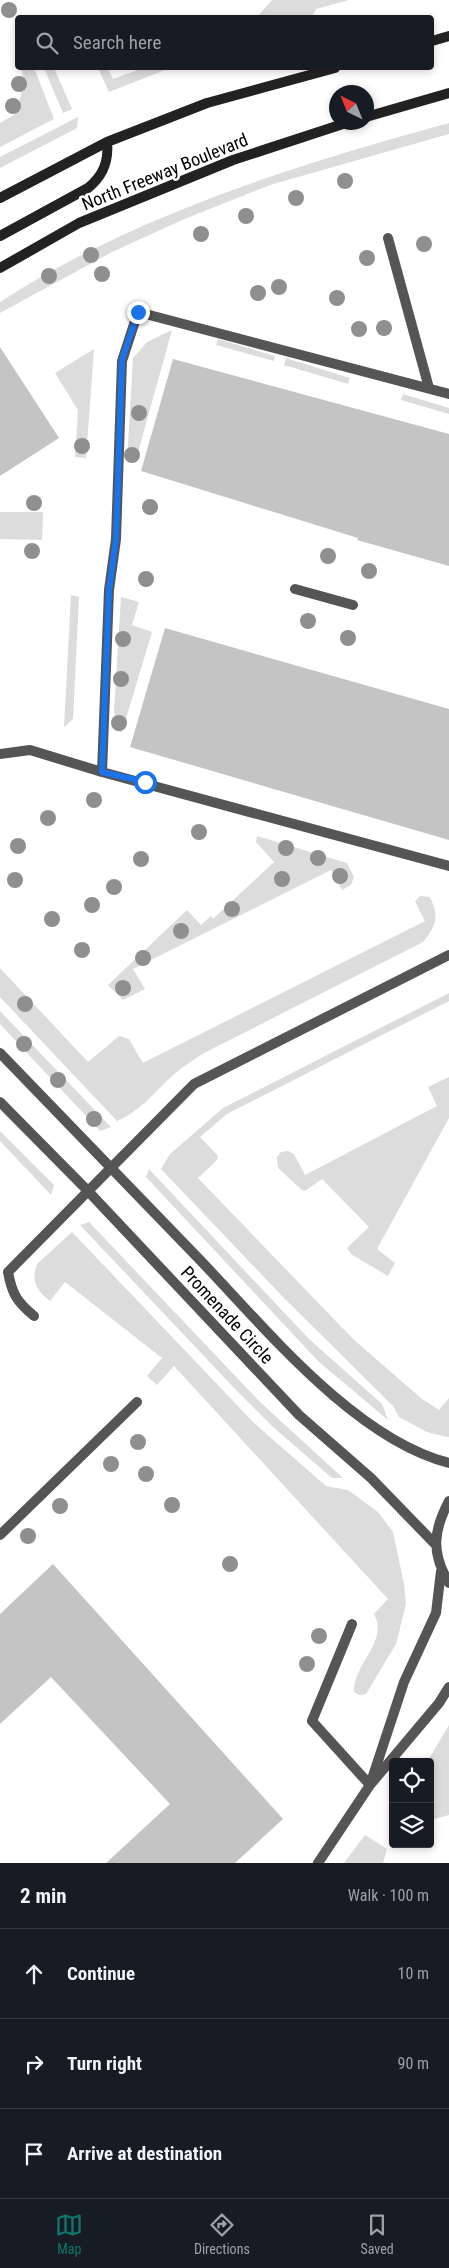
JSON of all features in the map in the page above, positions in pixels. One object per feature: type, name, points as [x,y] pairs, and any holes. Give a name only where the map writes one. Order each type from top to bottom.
[{"type":"street","points":[[434,40],[449,36]]},
{"type":"street","points":[[0,198],[107,142],[207,103],[328,70]]},
{"type":"street","points":[[374,115],[449,93]]},
{"type":"street","name":"North Freeway Boulevard","points":[[0,268],[79,223],[233,160],[329,129]]},
{"type":"street","points":[[0,236],[88,188],[99,179],[108,157],[107,142]]},
{"type":"lane","points":[[388,238],[429,388]]},
{"type":"lane","points":[[102,772],[109,590],[116,539],[122,360],[138,312],[449,394]]},
{"type":"lane","points":[[295,589],[353,605]]},
{"type":"lane","points":[[0,754],[30,750],[102,772],[449,866]]},
{"type":"lane","points":[[34,1316],[22,1306],[12,1293],[8,1272],[87,1190],[194,1084],[449,955]]},
{"type":"lane","name":"Promenade Circle","points":[[0,1053],[322,1386],[398,1443],[427,1457],[449,1463]]},
{"type":"lane","name":"Promenade Circle","points":[[0,1102],[87,1190],[299,1416],[371,1478],[435,1544]]},
{"type":"lane","points":[[0,1535],[138,1402]]},
{"type":"lane","name":"Promenade Circle","points":[[449,1501],[439,1520],[435,1544],[442,1571],[449,1583]]},
{"type":"lane","points":[[370,1785],[404,1682],[436,1613],[442,1571]]},
{"type":"lane","points":[[352,1624],[312,1721],[370,1785]]},
{"type":"lane","points":[[318,1863],[370,1785],[439,1702],[449,1687]]},
{"type":"shaded area","points":[[272,0],[349,0],[316,9],[313,15],[259,15]]},
{"type":"shaded area","points":[[22,70],[35,70],[54,119],[0,147],[0,123],[17,113],[24,80]]},
{"type":"shaded area","points":[[45,70],[55,70],[72,109],[63,113]]},
{"type":"shaded area","points":[[99,70],[109,70],[113,79],[138,70],[165,70],[109,92]]},
{"type":"shaded area","points":[[78,117],[77,128],[0,168],[0,157]]},
{"type":"shaded area","points":[[449,123],[449,134],[270,185],[182,220],[112,252],[0,313],[0,302],[51,271],[105,243],[161,218],[275,175],[333,156]]},
{"type":"shaded area","points":[[172,330],[135,463],[127,461],[133,358],[147,342]]},
{"type":"shaded area","points":[[218,339],[275,356],[274,361],[216,345]]},
{"type":"shaded area","points":[[94,349],[86,458],[75,457],[78,410],[55,373]]},
{"type":"shaded area","points":[[286,358],[350,378],[348,384],[284,365]]},
{"type":"shaded area","points":[[403,394],[449,408],[449,414],[401,400]]},
{"type":"shaded area","points":[[0,512],[43,512],[42,540],[0,539]]},
{"type":"shaded area","points":[[71,595],[79,597],[73,719],[64,727]]},
{"type":"shaded area","points":[[121,597],[139,602],[132,625],[152,632],[122,732],[116,731],[114,711]]},
{"type":"shaded area","points":[[257,836],[347,863],[354,877],[351,885],[342,890],[331,870],[133,969],[145,989],[123,1000],[108,985],[187,910],[201,925],[211,916],[213,919],[274,862],[256,842]]},
{"type":"shaded area","points":[[420,896],[430,897],[435,910],[434,925],[423,942],[206,1052],[175,1073],[132,1113],[117,1121],[0,997],[0,968],[88,1062],[119,1036],[129,1039],[143,1063],[425,921],[415,901]]},
{"type":"shaded area","points":[[449,993],[449,1001],[227,1114],[200,1137],[218,1156],[217,1160],[198,1178],[353,1339],[422,1399],[439,1410],[449,1398],[449,1437],[447,1437],[427,1432],[399,1417],[393,1406],[284,1298],[161,1169],[170,1154],[223,1108]]},
{"type":"shaded area","points":[[0,1011],[111,1127],[100,1131],[0,1024]]},
{"type":"shaded area","points":[[449,1077],[449,1118],[377,1249],[395,1263],[388,1276],[351,1254],[347,1248],[369,1227],[322,1179],[305,1191],[302,1190],[278,1168],[277,1157],[281,1152],[288,1151],[294,1154],[305,1175],[437,1106],[428,1087]]},
{"type":"shaded area","points":[[0,1131],[54,1185],[51,1195],[0,1141]]},
{"type":"shaded area","points":[[149,1169],[309,1339],[382,1404],[388,1420],[318,1361],[146,1177]]},
{"type":"shaded area","points":[[89,1222],[260,1402],[343,1478],[332,1478],[273,1427],[237,1391],[80,1225]]},
{"type":"shaded area","points":[[72,1232],[255,1424],[326,1486],[348,1490],[378,1512],[393,1532],[404,1584],[406,1604],[396,1644],[366,1694],[359,1695],[354,1692],[355,1682],[377,1634],[374,1614],[388,1599],[174,1366],[157,1385],[147,1376],[162,1358],[65,1282],[50,1301],[41,1293],[35,1280],[37,1264]]},
{"type":"shaded area","points":[[449,1725],[449,1815],[434,1819],[434,1758],[429,1758]]},
{"type":"shaded area","points":[[365,1835],[387,1849],[383,1863],[344,1863]]},
{"type":"building","points":[[0,347],[59,438],[0,476]]},
{"type":"building","points":[[173,359],[449,434],[449,566],[357,540],[358,538],[141,471]]},
{"type":"building","points":[[165,628],[449,709],[449,840],[130,747]]},
{"type":"building","points":[[53,1564],[283,1819],[235,1863],[106,1863],[170,1804],[51,1677],[0,1724],[0,1614]]},
{"type":"route","points":[[138,312],[122,360],[116,539],[109,590],[102,772],[145,782]]}]
